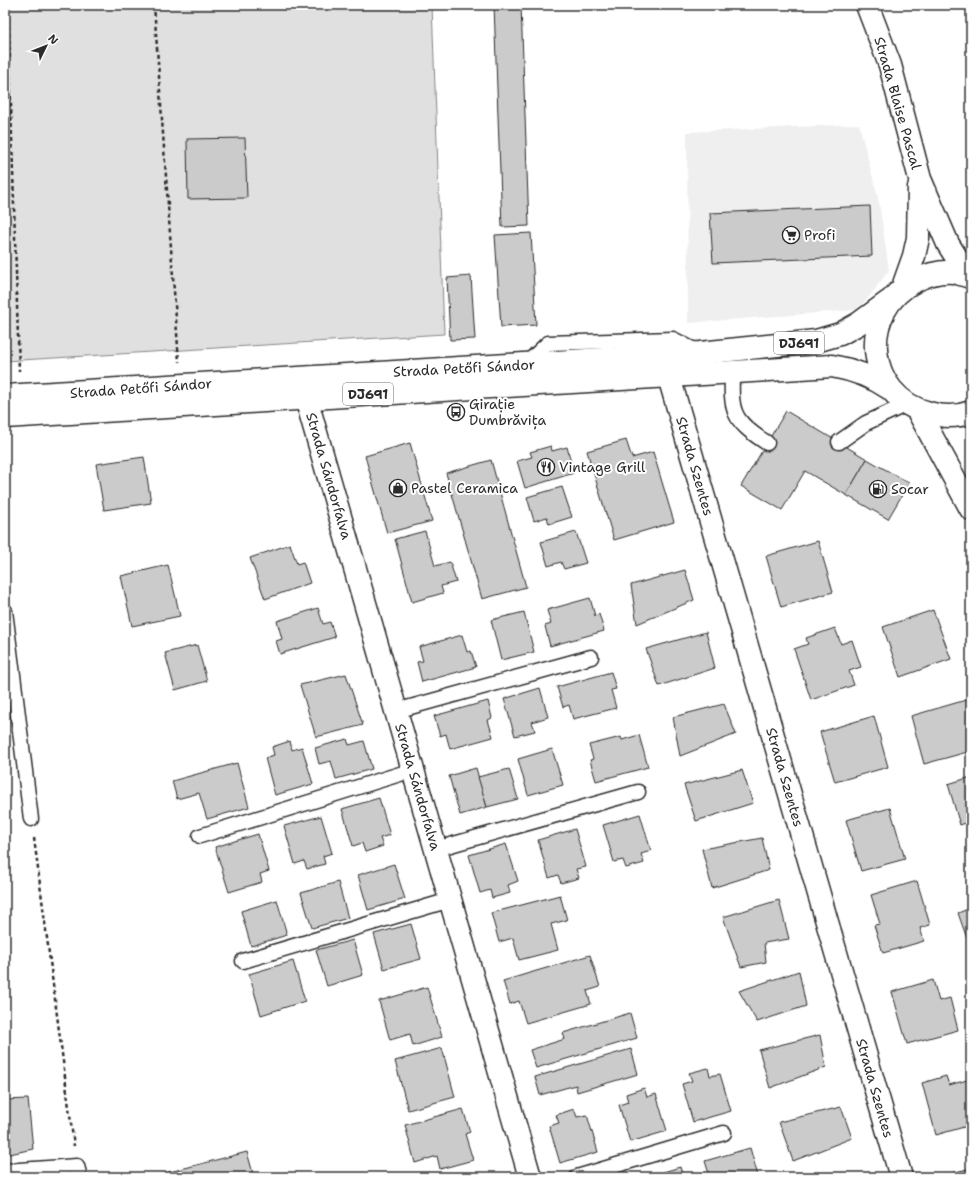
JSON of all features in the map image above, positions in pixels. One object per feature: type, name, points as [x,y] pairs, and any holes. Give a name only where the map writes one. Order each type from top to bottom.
[{"type":"street","name":"Strada Blaise Pascal","points":[[867,5],[890,65],[920,179],[948,244],[960,263],[971,273]]},
{"type":"street","name":"Strada Blaise Pascal","points":[[896,295],[914,256],[918,238],[920,179]]},
{"type":"street","name":"DJ691","points":[[971,277],[953,272],[926,275],[896,295],[878,322],[875,345],[879,367],[889,388],[912,407],[941,416],[971,412]]},
{"type":"street","name":"Strada Petőfi Sándor","points":[[13,396],[700,353],[829,338],[858,324],[896,295]]},
{"type":"street","name":"Strada Petőfi Sándor","points":[[5,417],[832,366],[859,372],[872,377],[889,388]]},
{"type":"street","name":"Strada Szentes","points":[[669,376],[901,1177]]},
{"type":"street","name":"Strada Sándorfalva","points":[[306,398],[530,1177]]},
{"type":"street","points":[[912,407],[971,509]]},
{"type":"lane","points":[[732,371],[733,411],[743,426],[767,442]]},
{"type":"lane","points":[[839,442],[866,423],[912,407]]},
{"type":"lane","points":[[5,611],[31,819]]},
{"type":"lane","points":[[396,712],[591,657]]},
{"type":"lane","points":[[200,836],[413,770]]},
{"type":"lane","points":[[436,849],[638,792]]},
{"type":"lane","points":[[243,961],[450,900]]},
{"type":"lane","points":[[577,1177],[724,1133]]},
{"type":"lane","points":[[5,1171],[78,1172]]},
{"type":"path","points":[[8,5],[13,396]]},
{"type":"path","points":[[154,5],[181,385]]},
{"type":"path","points":[[31,819],[78,1172]]},
{"type":"shaded area","points":[[5,5],[432,5],[444,334],[5,361]]},
{"type":"shaded area","points":[[859,124],[879,202],[889,270],[870,296],[856,310],[688,323],[687,132]]},
{"type":"building","points":[[494,5],[521,5],[529,226],[502,227]]},
{"type":"building","points":[[245,138],[247,198],[188,199],[187,139]]},
{"type":"building","name":"Profi","points":[[870,206],[872,256],[713,263],[710,213]]},
{"type":"building","points":[[531,233],[536,325],[501,327],[495,235]]},
{"type":"building","points":[[471,276],[475,339],[450,340],[447,278]]},
{"type":"building","points":[[786,411],[867,459],[846,495],[805,471],[782,510],[741,486]]},
{"type":"building","points":[[626,440],[632,458],[653,452],[674,522],[614,540],[587,451]]},
{"type":"building","name":"Pastel Ceramica","points":[[410,443],[432,521],[387,533],[365,456]]},
{"type":"building","name":"Vintage Grill","points":[[551,446],[552,451],[567,447],[574,473],[525,488],[517,461],[532,457],[530,452]]},
{"type":"building","points":[[144,457],[151,503],[104,510],[96,464]]},
{"type":"building","name":"Socar","points":[[867,459],[909,483],[888,519],[846,495]]},
{"type":"building","points":[[491,460],[526,587],[482,599],[446,473]]},
{"type":"building","points":[[562,487],[572,517],[549,524],[547,517],[534,521],[527,497]]},
{"type":"building","points":[[425,531],[435,566],[450,562],[456,582],[441,586],[443,593],[412,602],[395,539]]},
{"type":"building","points":[[576,532],[586,563],[564,569],[561,562],[548,566],[541,542]]},
{"type":"building","points":[[818,541],[833,592],[781,607],[766,556]]},
{"type":"building","points":[[290,544],[297,564],[303,562],[310,583],[265,599],[250,558]]},
{"type":"building","points":[[168,565],[180,616],[132,626],[121,576]]},
{"type":"building","points":[[685,570],[694,600],[637,624],[631,585]]},
{"type":"building","points":[[590,598],[595,616],[599,614],[604,631],[550,646],[545,626],[551,624],[547,610]]},
{"type":"building","points":[[318,608],[323,624],[330,622],[335,637],[280,654],[276,641],[282,639],[277,621]]},
{"type":"building","points":[[933,610],[951,659],[900,677],[883,627]]},
{"type":"building","points":[[524,612],[534,652],[501,660],[491,620]]},
{"type":"building","points":[[835,628],[841,644],[852,640],[861,667],[849,671],[854,685],[811,700],[794,649],[808,644],[806,638]]},
{"type":"building","points":[[706,632],[715,668],[659,686],[646,649]]},
{"type":"building","points":[[462,635],[467,652],[471,651],[476,667],[422,682],[417,662],[423,661],[419,647]]},
{"type":"building","points":[[197,645],[207,681],[175,690],[165,653]]},
{"type":"building","points":[[611,672],[616,689],[611,690],[616,708],[573,719],[569,705],[563,707],[557,687]]},
{"type":"building","points":[[346,674],[363,725],[316,737],[300,685]]},
{"type":"building","points":[[540,688],[548,717],[532,722],[535,731],[515,736],[504,699]]},
{"type":"building","points":[[966,700],[971,720],[971,751],[924,764],[911,716]]},
{"type":"building","points":[[488,701],[492,718],[488,720],[493,737],[450,749],[446,734],[440,736],[434,716]]},
{"type":"building","points":[[724,704],[736,734],[680,756],[673,717]]},
{"type":"building","points":[[874,716],[888,767],[835,782],[820,732]]},
{"type":"building","points":[[639,735],[648,767],[596,781],[590,760],[593,759],[589,745],[621,737],[622,740]]},
{"type":"building","points":[[347,739],[349,745],[364,741],[372,769],[336,779],[331,761],[319,764],[315,748]]},
{"type":"building","points":[[290,741],[292,750],[302,747],[313,784],[275,795],[265,758],[274,755],[272,747]]},
{"type":"building","points":[[552,749],[563,785],[528,795],[518,759]]},
{"type":"building","points":[[237,763],[249,807],[207,819],[199,793],[177,799],[172,781]]},
{"type":"building","points":[[476,768],[487,807],[460,815],[449,776]]},
{"type":"building","points":[[509,769],[518,799],[487,807],[478,777]]},
{"type":"building","points":[[742,770],[753,803],[696,821],[684,785]]},
{"type":"building","points":[[971,777],[971,821],[960,825],[948,784]]},
{"type":"building","points":[[379,798],[390,835],[380,838],[383,846],[365,852],[362,843],[353,846],[342,809]]},
{"type":"building","points":[[890,808],[905,859],[861,871],[846,820]]},
{"type":"building","points":[[640,814],[651,851],[641,854],[644,863],[626,868],[623,860],[614,862],[603,825]]},
{"type":"building","points":[[321,816],[332,853],[323,856],[325,864],[307,869],[304,861],[295,864],[284,826]]},
{"type":"building","points":[[575,829],[586,867],[576,869],[579,878],[561,883],[558,875],[549,878],[538,840]]},
{"type":"building","points":[[258,834],[269,871],[260,874],[262,882],[229,892],[215,847]]},
{"type":"building","points":[[762,838],[769,870],[712,888],[702,849]]},
{"type":"building","points":[[506,844],[518,881],[508,885],[510,893],[492,898],[490,890],[480,893],[469,855]]},
{"type":"building","points":[[394,864],[405,899],[368,910],[358,875]]},
{"type":"building","points":[[917,881],[930,925],[920,928],[924,941],[883,953],[874,925],[880,924],[871,895]]},
{"type":"building","points":[[338,882],[348,918],[312,928],[301,893]]},
{"type":"building","points":[[560,895],[567,920],[551,924],[558,950],[519,960],[513,938],[499,942],[491,913]]},
{"type":"building","points":[[277,900],[287,935],[251,946],[241,911]]},
{"type":"building","points":[[779,900],[789,939],[764,943],[766,962],[741,967],[723,917]]},
{"type":"building","points":[[971,908],[971,950],[958,913]]},
{"type":"building","points":[[411,924],[421,959],[384,969],[374,934]]},
{"type":"building","points":[[353,940],[363,975],[327,986],[316,950]]},
{"type":"building","points":[[590,955],[600,987],[587,991],[591,1004],[526,1023],[519,1001],[510,1004],[503,981]]},
{"type":"building","points":[[293,961],[305,1001],[261,1015],[249,974]]},
{"type":"building","points":[[799,971],[806,1006],[757,1022],[739,991]]},
{"type":"building","points":[[933,980],[939,1001],[950,998],[958,1030],[907,1044],[892,992]]},
{"type":"building","points":[[427,987],[442,1037],[413,1046],[410,1034],[390,1040],[379,1001]]},
{"type":"building","points":[[630,1013],[637,1038],[536,1068],[530,1050],[565,1039],[563,1033]]},
{"type":"building","points":[[820,1035],[826,1067],[770,1088],[759,1050]]},
{"type":"building","points":[[442,1048],[455,1097],[408,1110],[395,1061]]},
{"type":"building","points":[[631,1049],[638,1074],[577,1092],[576,1085],[540,1095],[535,1077]]},
{"type":"building","points":[[708,1068],[710,1076],[720,1074],[731,1111],[693,1122],[682,1084],[692,1081],[689,1073]]},
{"type":"building","points":[[946,1076],[949,1085],[971,1079],[971,1125],[936,1135],[922,1083]]},
{"type":"building","points":[[644,1088],[647,1097],[656,1094],[667,1131],[630,1142],[619,1105],[628,1102],[626,1094]]},
{"type":"building","points":[[28,1099],[33,1149],[5,1155],[5,1100]]},
{"type":"building","points":[[841,1107],[852,1138],[793,1161],[779,1122]]},
{"type":"building","points":[[463,1109],[470,1132],[465,1134],[473,1160],[440,1169],[437,1156],[415,1163],[405,1125]]},
{"type":"building","points":[[574,1109],[577,1117],[587,1115],[598,1152],[560,1163],[549,1126],[559,1123],[556,1115]]},
{"type":"building","points":[[750,1148],[758,1176],[710,1177],[705,1161]]},
{"type":"building","points":[[247,1152],[254,1177],[150,1177]]},
{"type":"building","points":[[680,1167],[683,1177],[647,1177]]},
{"type":"building","points":[[971,1168],[971,1177],[949,1177],[948,1174]]},
{"type":"building","points":[[860,1174],[861,1177],[841,1177]]},
{"type":"place","name":"Profi","points":[[791,235]]},
{"type":"place","name":"Girație Dumbrăvița","points":[[456,412]]},
{"type":"place","name":"Vintage Grill","points":[[546,467]]},
{"type":"place","name":"Pastel Ceramica","points":[[398,488]]},
{"type":"place","name":"Socar","points":[[878,489]]}]
